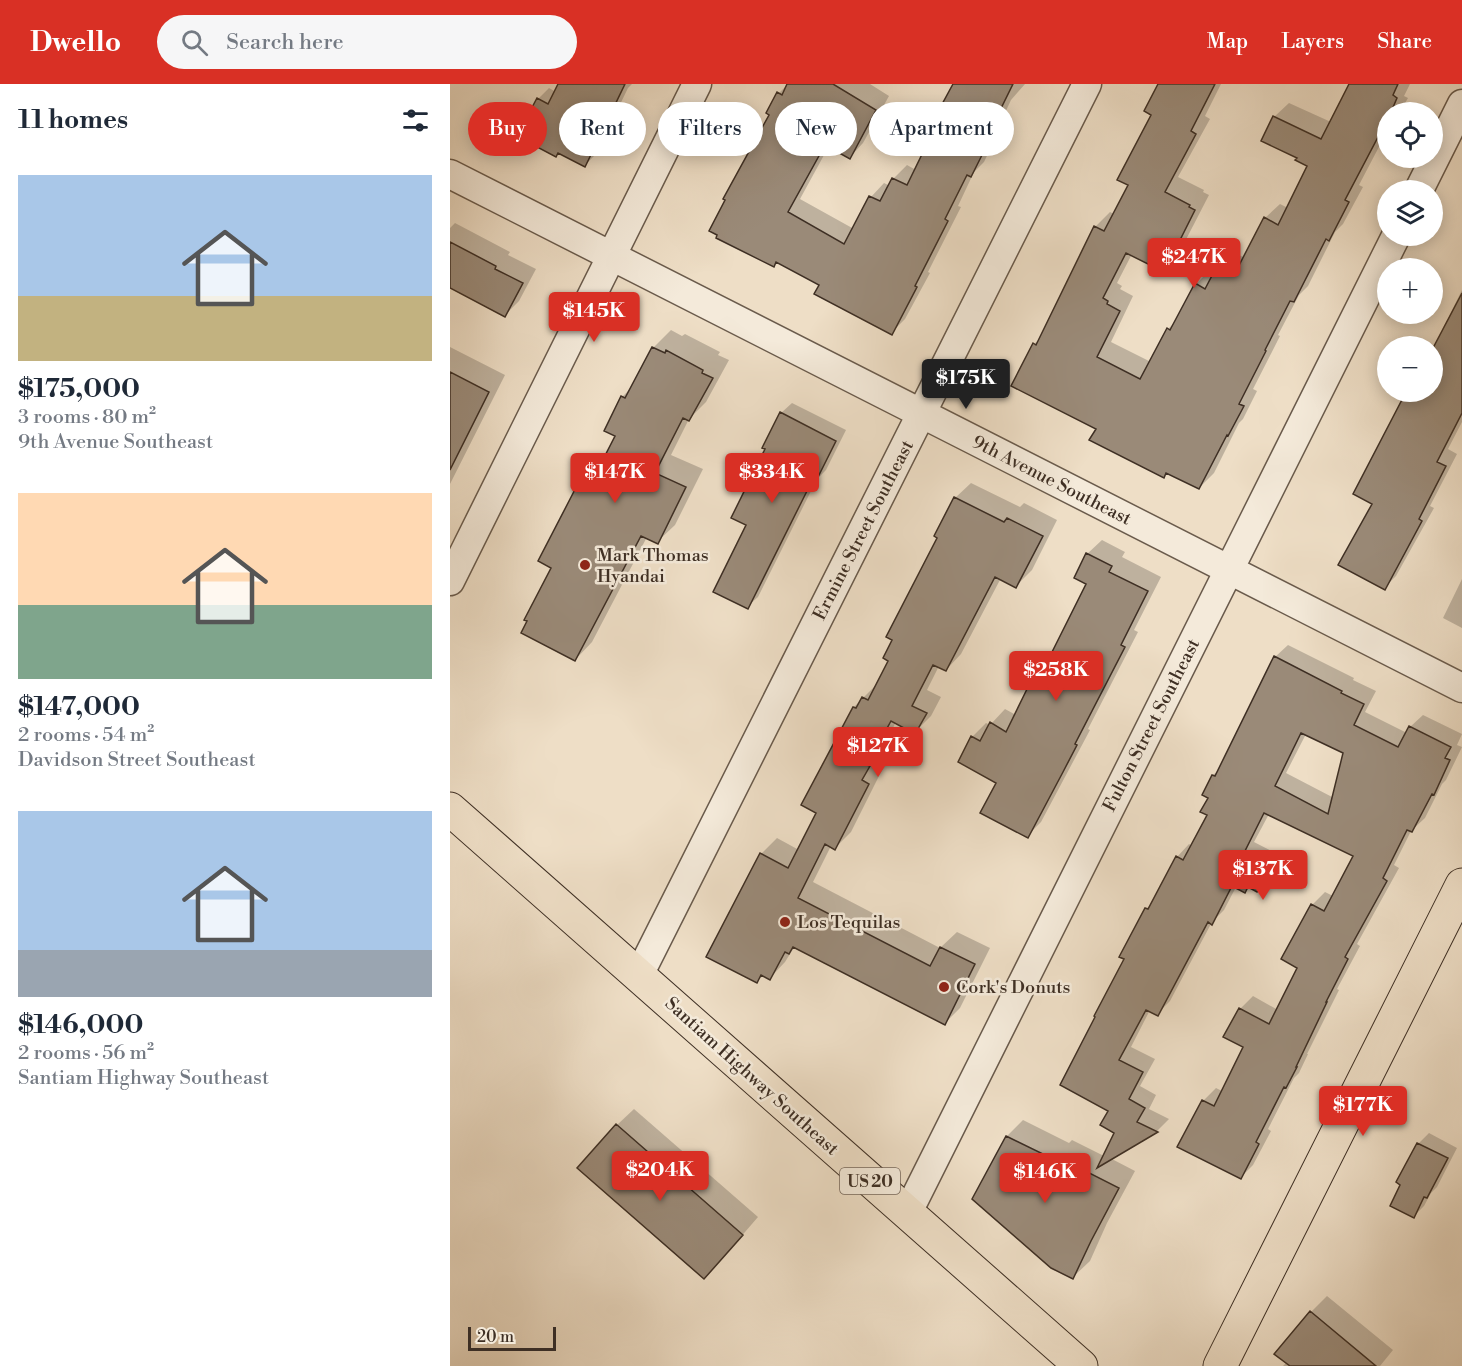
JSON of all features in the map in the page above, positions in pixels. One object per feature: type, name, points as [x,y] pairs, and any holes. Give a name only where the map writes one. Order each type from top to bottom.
[{"type":"main road","name":"Santiam Highway Southeast","points":[[450,809],[1081,1366]]},
{"type":"main road","points":[[1220,1366],[1462,885]]},
{"type":"street","points":[[450,581],[697,84]]},
{"type":"street","name":"Ermine Street Southeast","points":[[639,975],[1087,84]]},
{"type":"street","points":[[1424,180],[1462,104]]},
{"type":"street","name":"9th Avenue Southeast","points":[[450,174],[1462,688]]},
{"type":"street","name":"Fulton Street Southeast","points":[[907,1214],[1391,246]]},
{"type":"building","points":[[558,84],[625,84],[616,102],[559,102],[559,154],[556,157],[547,152],[548,104]]},
{"type":"building","points":[[787,84],[833,84],[869,106],[869,123],[857,146],[857,102],[775,102],[775,156],[819,156],[788,212],[844,244],[869,196],[880,201],[892,178],[907,185],[921,156],[982,156],[971,177],[967,175],[945,219],[948,221],[892,335],[814,294],[819,285],[776,262],[774,267],[716,238],[717,235],[709,231],[725,200],[723,199],[747,156],[763,156],[763,126],[769,115],[766,113],[777,92],[782,95]]},
{"type":"building","points":[[953,84],[1013,84],[1004,102],[943,102]]},
{"type":"building","points":[[1158,84],[1215,84],[1191,131],[1196,134],[1165,192],[1195,210],[1164,272],[1126,253],[1103,298],[1108,301],[1107,304],[1120,311],[1097,357],[1140,379],[1167,328],[1170,330],[1195,283],[1205,289],[1217,266],[1234,275],[1264,217],[1278,225],[1307,166],[1295,160],[1297,158],[1261,141],[1273,116],[1321,139],[1349,84],[1398,84],[1393,95],[1397,98],[1395,102],[1377,102],[1377,139],[1345,200],[1349,202],[1329,241],[1326,239],[1294,302],[1290,301],[1239,404],[1244,406],[1199,489],[1166,473],[1164,478],[1089,440],[1096,429],[1011,386],[1033,343],[1036,345],[1094,226],[1104,231],[1128,185],[1117,180],[1151,115],[1144,111]]},
{"type":"building","points":[[564,156],[590,156],[585,167]]},
{"type":"building","points":[[450,242],[523,283],[505,317],[450,288]]},
{"type":"building","points":[[1462,293],[1462,413],[1437,462],[1446,466],[1419,519],[1422,521],[1385,590],[1338,565],[1372,504],[1353,494],[1401,402],[1443,402],[1443,336],[1439,336]]},
{"type":"building","points":[[652,347],[665,353],[666,350],[713,378],[689,421],[683,418],[655,473],[686,487],[658,544],[641,536],[575,661],[521,633],[527,621],[524,620],[551,568],[538,561],[583,474],[593,479],[615,436],[604,431],[621,396],[625,398]]},
{"type":"building","points":[[450,372],[489,392],[450,470]]},
{"type":"building","points":[[780,412],[836,441],[815,483],[812,481],[748,609],[713,592],[746,525],[731,518],[765,449],[762,448]]},
{"type":"building","points":[[954,497],[1004,522],[1007,518],[1043,536],[1016,588],[995,577],[946,671],[933,665],[912,706],[927,713],[915,734],[891,721],[867,765],[870,766],[862,780],[869,784],[835,850],[825,844],[798,898],[930,966],[940,947],[975,964],[945,1025],[793,947],[789,954],[785,952],[770,980],[761,975],[757,983],[706,957],[760,853],[788,868],[816,813],[801,805],[853,707],[856,708],[862,697],[868,700],[888,661],[883,658],[892,640],[886,637],[937,538],[934,536]]},
{"type":"building","points":[[1086,553],[1112,566],[1109,572],[1148,591],[1121,645],[1125,647],[1028,838],[980,813],[996,783],[958,762],[971,736],[980,741],[990,722],[1006,732],[1029,685],[1034,688],[1086,584],[1074,578]]},
{"type":"building","points":[[1274,656],[1364,704],[1354,725],[1398,747],[1409,726],[1451,747],[1445,758],[1450,760],[1434,795],[1432,794],[1412,832],[1407,830],[1383,878],[1387,881],[1345,957],[1348,959],[1297,1067],[1286,1088],[1284,1087],[1256,1142],[1259,1144],[1241,1179],[1177,1147],[1202,1100],[1214,1106],[1243,1047],[1223,1037],[1239,1008],[1269,1024],[1297,968],[1281,959],[1311,904],[1324,911],[1353,856],[1264,813],[1243,855],[1269,869],[1257,892],[1248,887],[1245,893],[1232,886],[1212,925],[1208,922],[1158,1016],[1146,1010],[1119,1060],[1143,1072],[1129,1099],[1145,1108],[1137,1122],[1158,1132],[1097,1168],[1114,1133],[1100,1125],[1108,1111],[1060,1085],[1124,959],[1119,957],[1145,908],[1148,909],[1176,856],[1183,860],[1207,815],[1200,812],[1208,798],[1202,795],[1212,775],[1215,776]],"holes":[[[1301,733],[1343,753],[1328,814],[1275,786]]]},
{"type":"building","points":[[616,1124],[743,1235],[704,1279],[577,1168]]},
{"type":"building","points":[[1006,1136],[1053,1159],[1054,1155],[1119,1188],[1073,1279],[1051,1268],[972,1199]]},
{"type":"building","points":[[1417,1143],[1448,1158],[1414,1218],[1390,1206],[1400,1185],[1396,1182]]},
{"type":"building","points":[[1310,1311],[1376,1366],[1290,1366],[1274,1354]]},
{"type":"place","name":"Mark Thomas Hyandai","points":[[585,565]]},
{"type":"place","name":"Los Tequilas","points":[[785,922]]},
{"type":"place","name":"Cork's Donuts","points":[[944,987]]}]
